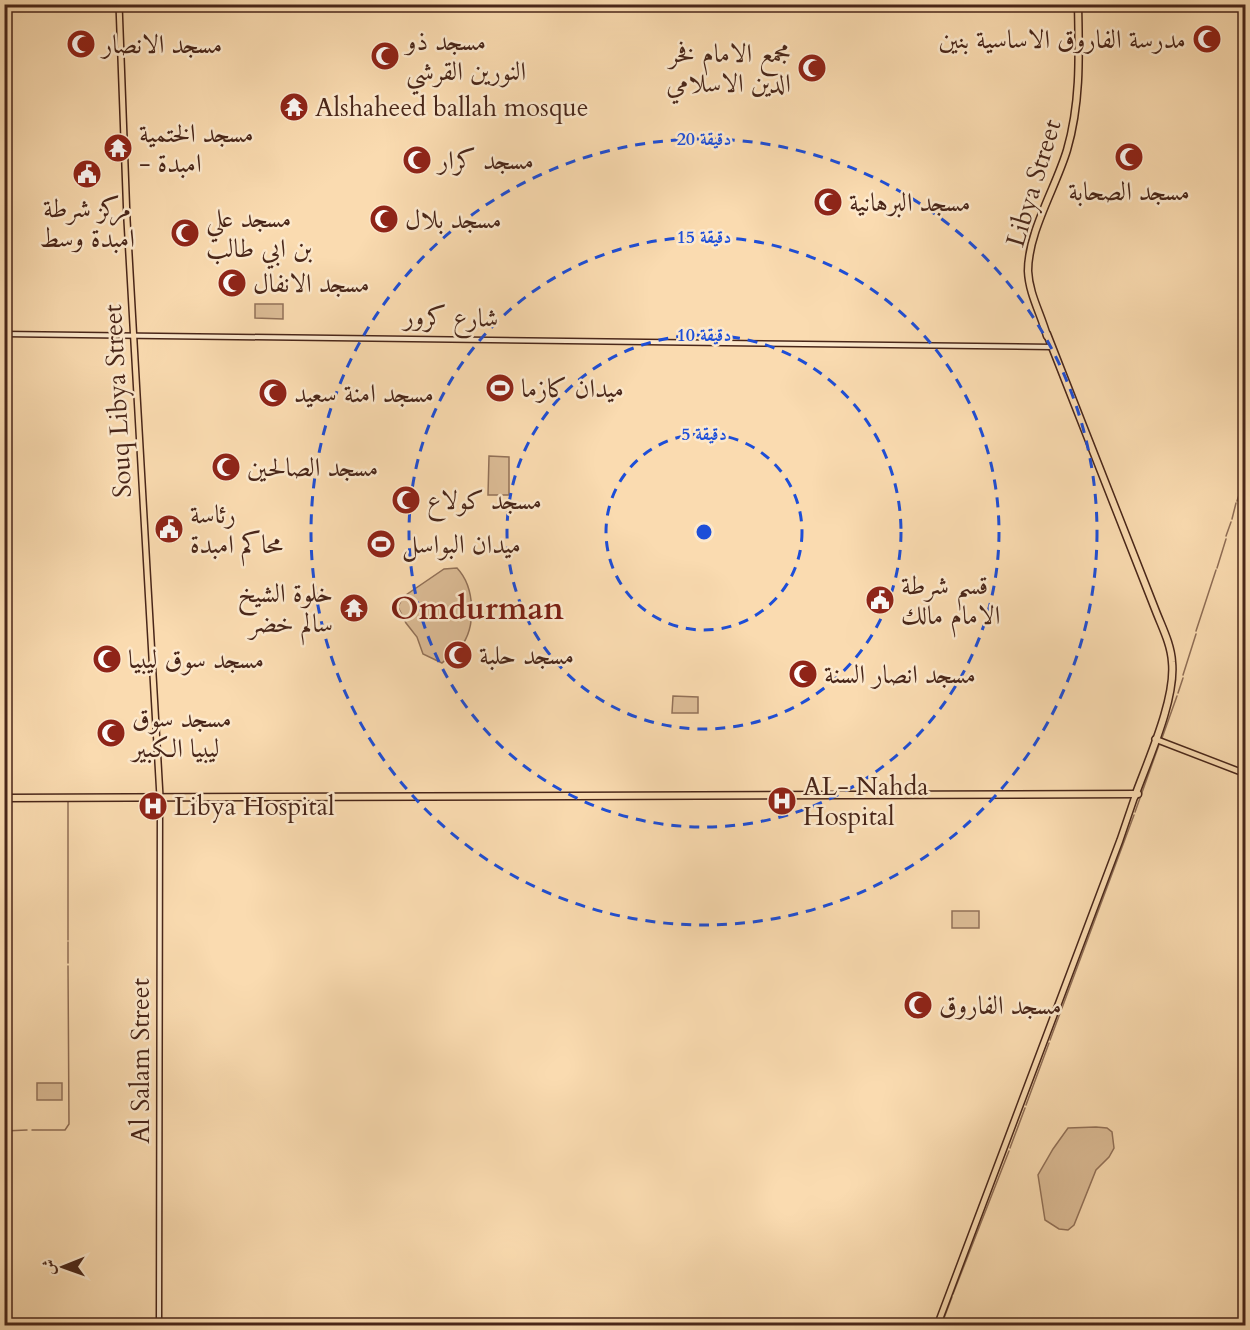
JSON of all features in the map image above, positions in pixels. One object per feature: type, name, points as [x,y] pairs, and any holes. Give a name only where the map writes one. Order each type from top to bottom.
[{"type":"highway","name":"Libya Street","points":[[1078,4],[1080,68],[1073,122],[1061,167],[1033,239],[1029,256],[1029,279],[1048,344],[1170,651],[1173,671],[1159,740],[1133,797]]},
{"type":"highway","points":[[1070,138],[1067,130],[1073,122]]},
{"type":"highway","points":[[4,798],[160,796],[1133,797]]},
{"type":"main road","name":"Souq Libya Street","points":[[120,4],[134,334],[160,796]]},
{"type":"main road","name":"شارع كرور","points":[[4,333],[1048,344]]},
{"type":"main road","points":[[1159,740],[1245,774]]},
{"type":"main road","name":"Al Salam Street","points":[[160,796],[160,1326]]},
{"type":"main road","points":[[937,1326],[1133,797]]},
{"type":"shaded area","points":[[255,304],[283,304],[283,319],[255,318]]},
{"type":"shaded area","points":[[489,456],[509,457],[509,495],[488,495]]},
{"type":"shaded area","points":[[457,568],[463,576],[470,596],[471,618],[469,629],[460,648],[442,663],[423,654],[417,637],[406,623],[398,607],[403,597],[444,569]]},
{"type":"shaded area","points":[[673,696],[698,697],[698,713],[672,713]]},
{"type":"shaded area","points":[[952,911],[979,911],[979,928],[952,928]]},
{"type":"shaded area","points":[[37,1083],[62,1083],[62,1100],[37,1100]]},
{"type":"shaded area","points":[[1068,1128],[1107,1128],[1112,1132],[1114,1148],[1109,1157],[1096,1170],[1074,1225],[1068,1230],[1059,1229],[1045,1220],[1038,1175]]},
{"type":"waterway","points":[[1237,501],[1246,474]]},
{"type":"waterway","points":[[1232,519],[1236,503]]},
{"type":"waterway","points":[[1226,536],[1231,522]]},
{"type":"waterway","points":[[1217,568],[1226,539]]},
{"type":"waterway","points":[[1196,631],[1216,570]]},
{"type":"waterway","points":[[1183,675],[1196,634]]},
{"type":"waterway","points":[[1178,693],[1183,678]]},
{"type":"waterway","points":[[1162,738],[1177,696]]},
{"type":"waterway","points":[[1135,812],[1160,742]]},
{"type":"waterway","points":[[68,802],[68,940]]},
{"type":"waterway","points":[[1050,1040],[1134,815]]},
{"type":"waterway","points":[[68,942],[68,963]]},
{"type":"waterway","points":[[32,1130],[65,1130],[69,1124],[68,966]]},
{"type":"waterway","points":[[1026,1105],[1049,1043]]},
{"type":"waterway","points":[[1010,1148],[1025,1108]]},
{"type":"waterway","points":[[4,1131],[27,1130]]},
{"type":"waterway","points":[[953,1294],[1009,1151]]},
{"type":"waterway","points":[[941,1326],[952,1297]]},
{"type":"place","name":"مدرسة الفاروق الاساسية بنين","points":[[1207,39]]},
{"type":"place","name":"مسجد الانصار","points":[[81,44]]},
{"type":"place","name":"مسجد ذو النورين القرشي","points":[[385,56]]},
{"type":"place","name":"مجمع الامام فخر الدين الاسلامي","points":[[812,68]]},
{"type":"place","name":"Alshaheed ballah mosque","points":[[294,107]]},
{"type":"place","name":"مسجد الختمية - امبدة","points":[[118,148]]},
{"type":"place","name":"مسجد الصحابة","points":[[1129,157]]},
{"type":"place","name":"مسجد كرار","points":[[417,160]]},
{"type":"place","name":"مركز شرطة امبدة وسط","points":[[87,174]]},
{"type":"place","name":"مسجد البرهانية","points":[[828,202]]},
{"type":"place","name":"مسجد بلال","points":[[384,219]]},
{"type":"place","name":"مسجد علي بن ابي طالب","points":[[185,233]]},
{"type":"place","name":"مسجد الانفال","points":[[232,283]]},
{"type":"place","name":"ميدان كازما","points":[[500,388]]},
{"type":"place","name":"مسجد امنة سعيد","points":[[273,393]]},
{"type":"place","name":"مسجد الصالحين","points":[[226,467]]},
{"type":"place","name":"مسجد كولاع","points":[[406,500]]},
{"type":"place","name":"رئاسة محاكم امبدة","points":[[169,529]]},
{"type":"place","name":"ميدان البواسل","points":[[381,544]]},
{"type":"place","name":"قسم شرطة الامام مالك","points":[[880,600]]},
{"type":"place","name":"خلوة الشيخ سالم خضر","points":[[354,608]]},
{"type":"place","name":"مسجد حلبة","points":[[458,655]]},
{"type":"place","name":"مسجد سوق ليبيا","points":[[107,659]]},
{"type":"place","name":"مسجد انصار السنة","points":[[803,674]]},
{"type":"place","name":"مسجد سوق ليبيا الكبير","points":[[111,733]]},
{"type":"place","name":"AL- Nahda Hospital","points":[[782,801]]},
{"type":"place","name":"Libya Hospital","points":[[153,806]]},
{"type":"place","name":"مسجد الفاروق","points":[[918,1005]]},
{"type":"district","name":"Omdurman","points":[[477,608]]}]
